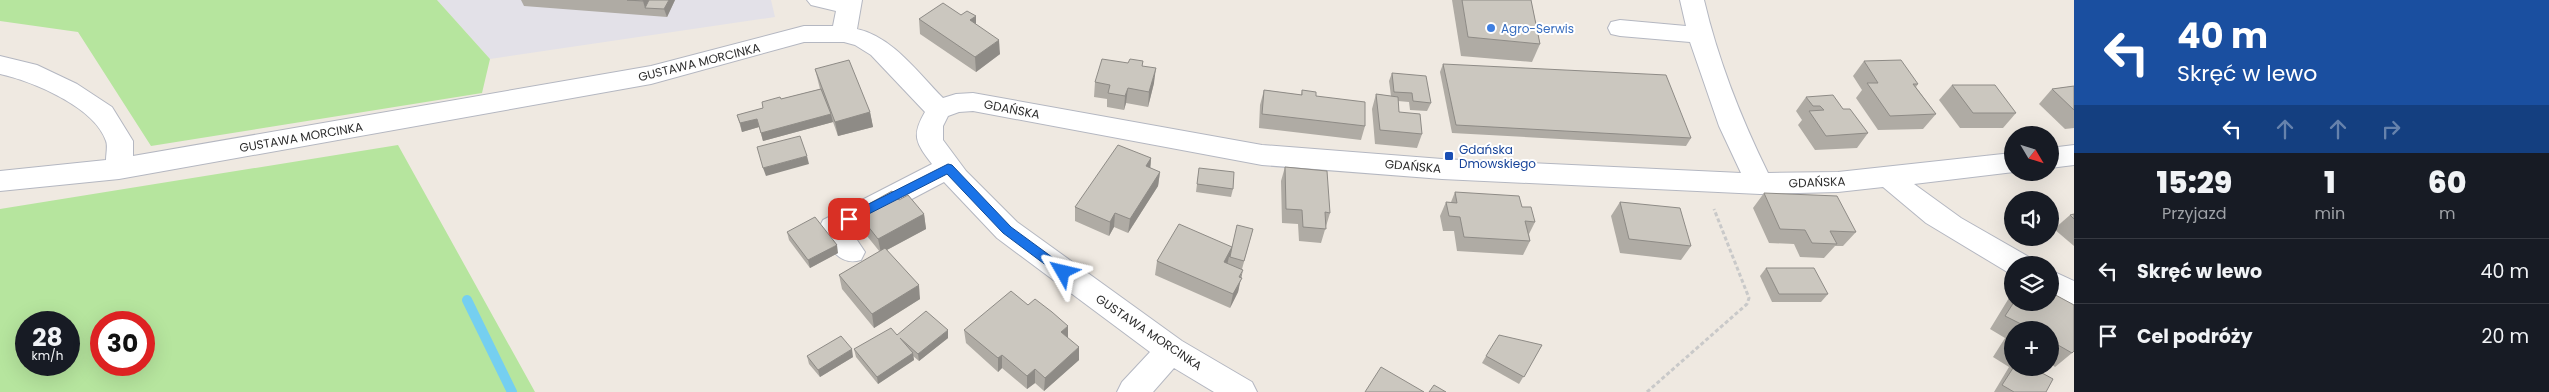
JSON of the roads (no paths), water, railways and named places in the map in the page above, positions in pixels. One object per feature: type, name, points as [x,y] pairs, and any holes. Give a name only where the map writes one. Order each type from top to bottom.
[{"type":"street","points":[[819,0],[848,3],[844,34]]},
{"type":"street","points":[[1692,0],[1700,36],[1732,126],[1760,184]]},
{"type":"street","points":[[1620,28],[1700,36]]},
{"type":"street","name":"GUSTAWA MORCINKA","points":[[0,181],[119,169],[651,75],[804,34],[844,34],[862,38],[880,50],[938,110],[930,126],[930,142],[948,168],[1007,230],[1171,350],[1241,392]]},
{"type":"street","points":[[0,65],[28,71],[68,90],[103,114],[120,142],[119,169]]},
{"type":"street","name":"GDAŃSKA","points":[[938,110],[956,103],[973,102],[1262,155],[1442,169],[1760,184],[1838,182],[1890,178],[2004,164]]},
{"type":"street","points":[[2059,157],[2074,155]]},
{"type":"street","points":[[851,252],[833,228],[948,168]]},
{"type":"street","points":[[1890,178],[1912,199],[1943,222],[2004,257]]},
{"type":"street","points":[[2059,287],[2074,296]]},
{"type":"street","points":[[1133,392],[1171,350]]},
{"type":"waterway","points":[[467,300],[512,392]]},
{"type":"place","name":"Agro-Serwis","points":[[1491,28]]},
{"type":"place","name":"Gdańska Dmowskiego","points":[[1449,156]]}]
